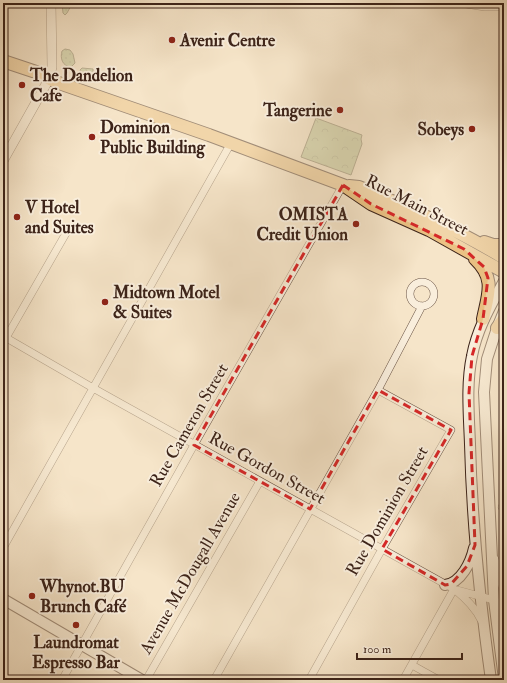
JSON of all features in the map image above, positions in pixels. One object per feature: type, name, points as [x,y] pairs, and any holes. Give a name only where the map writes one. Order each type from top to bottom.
[{"type":"main road","points":[[3,61],[36,72],[56,82],[152,114],[343,185]]},
{"type":"main road","name":"Rue Main Street","points":[[343,185],[359,187],[422,213],[470,237],[504,258]]},
{"type":"main road","name":"Rue Main Street","points":[[343,185],[372,204],[430,230],[504,272]]},
{"type":"main road","points":[[470,237],[493,245],[504,245]]},
{"type":"main road","points":[[464,249],[484,267],[488,278],[489,293],[472,356],[468,393],[475,544],[480,598],[491,680]]},
{"type":"main road","points":[[483,319],[504,281]]},
{"type":"main road","points":[[504,311],[487,359],[484,392],[494,600],[504,678]]},
{"type":"main road","points":[[450,587],[467,566],[472,557],[475,544]]},
{"type":"main road","points":[[3,599],[142,680]]},
{"type":"street","points":[[3,161],[49,79],[52,68],[51,3]]},
{"type":"street","points":[[466,3],[485,6],[504,6]]},
{"type":"street","points":[[3,548],[231,143]]},
{"type":"street","name":"Rue Cameron Street","points":[[62,680],[194,445],[343,185]]},
{"type":"street","points":[[4,339],[69,228]]},
{"type":"street","points":[[214,680],[378,390],[422,306]]},
{"type":"street","name":"Rue Gordon Street","points":[[4,339],[450,587],[480,598],[494,600]]},
{"type":"street","name":"Rue Dominion Street","points":[[309,680],[382,549],[451,430],[378,390]]},
{"type":"street","name":"Avenue McDougall Avenue","points":[[146,680],[260,481]]},
{"type":"street","points":[[491,542],[502,586],[504,588]]},
{"type":"street","points":[[403,680],[450,587]]},
{"type":"street","name":"Rue Gordon Street","points":[[450,587],[473,607],[478,613],[484,627]]},
{"type":"street","points":[[412,664],[439,680]]},
{"type":"highlighted area","points":[[343,185],[371,204],[464,249],[484,267],[488,278],[483,319],[472,356],[469,393],[475,545],[467,566],[451,584],[445,585],[382,549],[451,430],[378,390],[310,509],[194,445]]},
{"type":"green space","points":[[62,3],[72,4],[65,15],[63,13]]},
{"type":"green space","points":[[65,49],[70,50],[73,54],[75,63],[71,67],[62,61],[62,51]]},
{"type":"green space","points":[[82,68],[93,69],[93,76],[81,73],[80,70]]},
{"type":"green space","points":[[316,118],[362,135],[362,144],[351,175],[301,157]]},
{"type":"place","name":"Avenir Centre","points":[[172,40]]},
{"type":"place","name":"The Dandelion Cafe","points":[[22,85]]},
{"type":"place","name":"Tangerine","points":[[340,110]]},
{"type":"place","name":"Sobeys","points":[[472,129]]},
{"type":"place","name":"Dominion Public Building","points":[[92,137]]},
{"type":"place","name":"V Hotel and Suites","points":[[17,217]]},
{"type":"place","name":"OMISTA Credit Union","points":[[356,224]]},
{"type":"place","name":"Midtown Motel & Suites","points":[[105,302]]},
{"type":"place","name":"Whynot.BU Brunch Café","points":[[32,596]]},
{"type":"place","name":"Laundromat Espresso Bar","points":[[76,625]]}]
